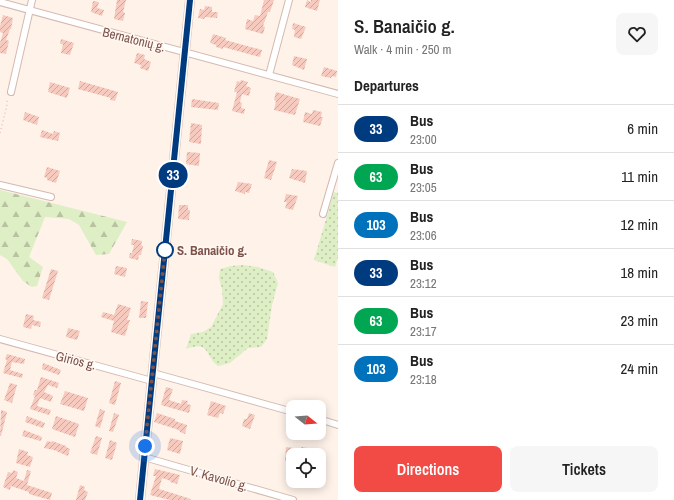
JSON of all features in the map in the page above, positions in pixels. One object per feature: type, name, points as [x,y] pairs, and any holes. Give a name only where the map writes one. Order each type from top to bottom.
[{"type":"street","points":[[9,95],[32,0]]},
{"type":"street","points":[[140,500],[190,0]]},
{"type":"street","points":[[269,75],[289,0]]},
{"type":"street","name":"Bernatonių g.","points":[[0,2],[338,94]]},
{"type":"street","points":[[323,214],[338,163]]},
{"type":"street","points":[[0,185],[51,197]]},
{"type":"street","name":"Girios g.","points":[[0,339],[286,410]]},
{"type":"street","points":[[326,421],[338,425]]},
{"type":"street","name":"V. Kavolio g.","points":[[144,457],[293,500]]},
{"type":"path","points":[[0,133],[9,95]]},
{"type":"green space","points":[[0,190],[127,222],[109,254],[96,255],[79,225],[69,219],[45,217],[29,257],[43,267],[37,286],[32,287],[23,281],[7,259],[0,255]]},
{"type":"green space","points":[[334,192],[338,193],[338,257],[335,267],[314,260]]},
{"type":"green space","points":[[243,265],[258,267],[273,272],[278,283],[272,305],[267,339],[261,347],[248,348],[230,363],[218,366],[206,350],[200,346],[186,349],[191,334],[203,332],[211,327],[223,304],[222,289],[219,278],[220,269]]},
{"type":"building","points":[[117,0],[126,0],[123,12],[125,13],[123,21],[114,19]]},
{"type":"building","points":[[264,0],[274,0],[263,26],[265,27],[263,34],[245,29],[247,19],[253,21],[255,15],[260,16]]},
{"type":"building","points":[[307,0],[311,2],[311,0],[320,0],[317,11],[305,7]]},
{"type":"building","points":[[93,1],[99,2],[97,8],[104,10],[102,16],[91,12]]},
{"type":"building","points":[[205,6],[212,7],[212,12],[218,12],[217,18],[198,18],[200,9],[204,10]]},
{"type":"building","points":[[3,15],[13,18],[11,29],[6,40],[9,41],[6,54],[0,53],[0,43],[3,33],[0,32],[0,26]]},
{"type":"building","points":[[293,23],[306,27],[301,39],[294,37],[295,30],[292,29]]},
{"type":"building","points":[[213,34],[226,38],[225,40],[262,50],[260,57],[223,47],[223,49],[216,47],[216,45],[210,43]]},
{"type":"building","points":[[61,39],[74,43],[70,55],[61,53],[63,44],[60,44]]},
{"type":"building","points":[[137,53],[145,55],[144,59],[151,62],[148,71],[140,68],[141,65],[134,63]]},
{"type":"building","points":[[294,56],[307,59],[304,70],[292,65]]},
{"type":"building","points":[[324,67],[337,71],[336,77],[332,76],[331,78],[321,76]]},
{"type":"building","points":[[241,80],[248,82],[246,86],[251,88],[249,96],[242,94],[240,102],[242,103],[241,108],[245,109],[244,114],[232,111],[237,92],[234,92],[237,81],[240,82]]},
{"type":"building","points":[[80,81],[118,92],[115,101],[110,100],[111,98],[78,89]]},
{"type":"building","points":[[50,82],[70,88],[67,98],[48,92]]},
{"type":"building","points":[[276,92],[300,99],[295,115],[274,110]]},
{"type":"building","points":[[192,99],[219,103],[218,110],[191,107]]},
{"type":"building","points":[[313,110],[322,112],[321,117],[323,117],[320,126],[303,122],[305,112],[312,114]]},
{"type":"building","points":[[25,112],[39,117],[37,125],[23,120]]},
{"type":"building","points":[[191,123],[202,125],[201,144],[189,142]]},
{"type":"building","points":[[42,130],[53,134],[54,131],[60,133],[58,141],[40,137]]},
{"type":"building","points":[[187,152],[200,153],[199,166],[186,164]]},
{"type":"building","points":[[269,160],[277,162],[271,180],[264,178]]},
{"type":"building","points":[[47,167],[60,171],[56,183],[47,180],[47,178],[44,177]]},
{"type":"building","points":[[292,169],[307,171],[305,183],[289,178]]},
{"type":"building","points":[[238,182],[252,184],[249,193],[245,192],[245,194],[235,191]]},
{"type":"building","points":[[286,194],[298,196],[293,210],[285,208],[287,202],[284,202]]},
{"type":"building","points":[[179,205],[188,205],[188,210],[190,210],[189,220],[178,219]]},
{"type":"building","points":[[132,239],[142,241],[141,245],[143,246],[138,260],[129,258],[134,245],[131,245]]},
{"type":"building","points":[[116,266],[127,268],[125,277],[114,274]]},
{"type":"building","points":[[51,269],[58,271],[49,300],[42,298]]},
{"type":"building","points":[[141,301],[148,302],[146,318],[139,318]]},
{"type":"building","points":[[118,304],[131,308],[127,320],[130,320],[125,336],[111,332],[114,321],[101,317],[103,312],[114,315]]},
{"type":"building","points":[[26,314],[34,316],[33,320],[41,322],[40,327],[32,325],[31,329],[23,327]]},
{"type":"building","points":[[68,328],[80,331],[77,340],[66,337]]},
{"type":"building","points":[[7,354],[25,359],[24,364],[12,362],[10,370],[23,374],[22,378],[3,373],[7,360],[5,359]]},
{"type":"building","points":[[43,363],[61,370],[59,375],[42,369]]},
{"type":"building","points":[[41,377],[59,383],[57,388],[48,385],[44,392],[53,396],[51,402],[40,398],[37,406],[51,410],[49,415],[30,409],[35,396],[33,395],[35,390],[37,390]]},
{"type":"building","points":[[115,381],[121,383],[115,405],[109,403]]},
{"type":"building","points":[[10,383],[17,385],[12,403],[4,400]]},
{"type":"building","points":[[166,387],[173,389],[169,400],[181,404],[182,400],[188,401],[187,404],[191,405],[189,413],[161,405]]},
{"type":"building","points":[[65,391],[88,398],[84,411],[60,404]]},
{"type":"building","points":[[211,401],[226,406],[223,414],[220,413],[218,418],[207,415]]},
{"type":"building","points":[[100,409],[105,411],[100,428],[95,426]]},
{"type":"building","points":[[1,410],[7,412],[0,436]]},
{"type":"building","points":[[114,413],[119,415],[113,432],[109,431]]},
{"type":"building","points":[[157,413],[187,425],[185,434],[176,429],[154,422]]},
{"type":"building","points":[[249,413],[255,415],[250,429],[242,426],[244,419],[247,419]]},
{"type":"building","points":[[27,416],[45,423],[43,428],[25,422]]},
{"type":"building","points":[[56,416],[79,424],[75,437],[52,429]]},
{"type":"building","points":[[24,430],[42,437],[41,441],[22,436]]},
{"type":"building","points":[[96,436],[102,438],[97,455],[90,453]]},
{"type":"building","points":[[170,438],[183,441],[180,454],[167,450]]},
{"type":"building","points":[[110,440],[117,443],[112,460],[105,458]]},
{"type":"building","points":[[47,441],[52,441],[66,446],[70,449],[68,456],[54,450],[44,448]]},
{"type":"building","points":[[286,447],[294,448],[286,448],[285,461]]},
{"type":"building","points":[[19,449],[28,452],[27,455],[33,457],[30,467],[16,463]]},
{"type":"building","points":[[155,469],[180,475],[177,484],[162,478],[159,489],[191,499],[170,500],[150,495],[156,476],[153,476]]},
{"type":"building","points":[[13,470],[18,472],[16,478],[24,481],[27,470],[31,471],[27,485],[52,493],[50,500],[29,494],[29,492],[11,486],[10,490],[3,487],[8,472],[12,473]]},
{"type":"building","points":[[80,485],[85,487],[84,490],[88,492],[85,500],[76,500]]},
{"type":"bus line","name":"33","points":[[140,500],[190,0]]},
{"type":"place","name":"S. Banaičio g.","points":[[165,250]]},
{"type":"route","points":[[145,446],[165,250]]}]
